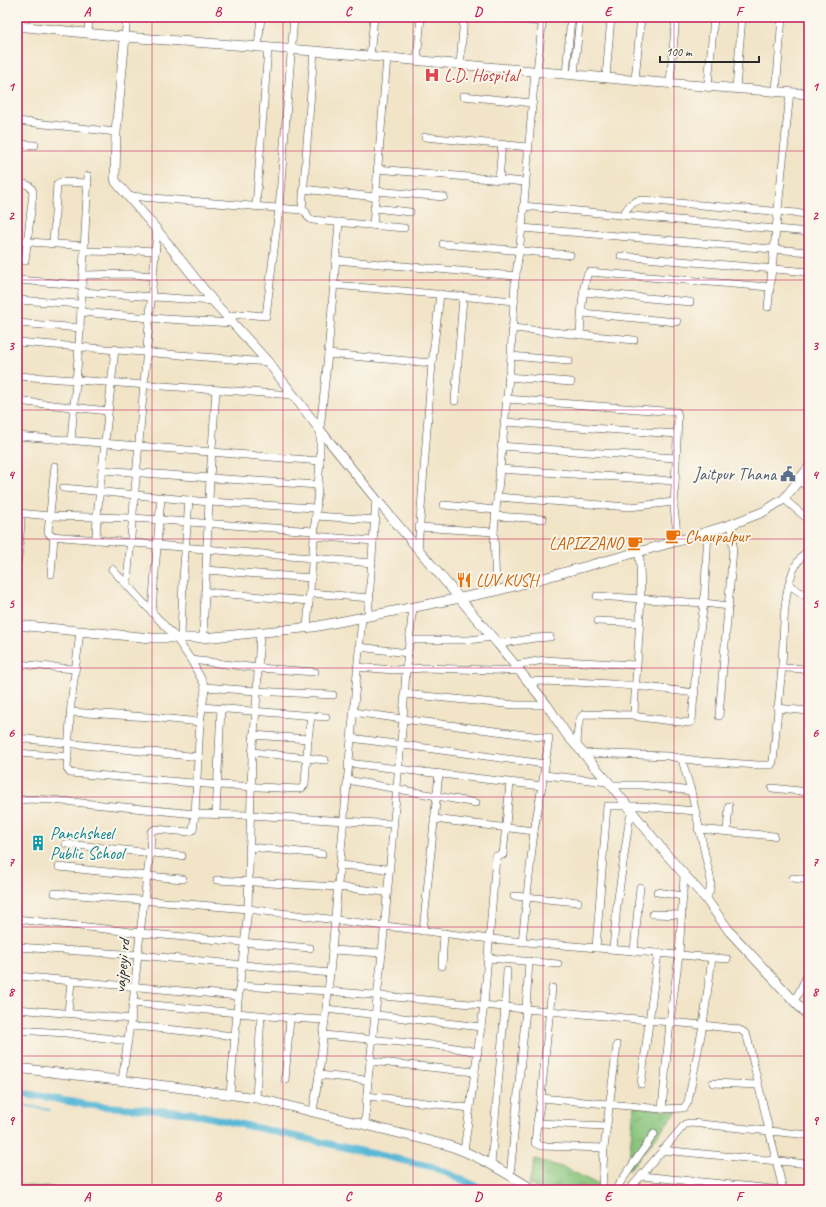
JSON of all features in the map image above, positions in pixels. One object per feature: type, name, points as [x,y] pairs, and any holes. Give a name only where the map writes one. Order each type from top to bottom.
[{"type":"street","points":[[88,34],[89,17]]},
{"type":"street","points":[[127,17],[116,132],[116,182],[213,300],[268,362],[320,430],[376,499],[528,681],[547,705],[567,735],[610,783],[684,876],[706,899],[730,932],[809,1017]]},
{"type":"street","points":[[258,47],[261,17]]},
{"type":"street","points":[[17,300],[150,318],[230,320],[241,314],[266,316],[278,208],[294,17]]},
{"type":"street","points":[[370,56],[374,17]]},
{"type":"street","points":[[417,61],[421,17]]},
{"type":"street","points":[[460,64],[464,17]]},
{"type":"street","points":[[496,591],[494,532],[499,469],[511,356],[516,276],[522,228],[532,103],[542,19],[500,17]]},
{"type":"street","points":[[570,74],[571,17]]},
{"type":"street","points":[[570,74],[580,17]]},
{"type":"street","points":[[606,77],[611,17]]},
{"type":"street","points":[[635,80],[641,17]]},
{"type":"street","points":[[670,82],[676,17]]},
{"type":"street","points":[[708,86],[714,17]]},
{"type":"street","points":[[736,88],[742,17]]},
{"type":"street","points":[[776,91],[782,17]]},
{"type":"street","points":[[17,26],[88,34],[314,51],[809,94]]},
{"type":"street","points":[[256,207],[268,48]]},
{"type":"street","points":[[302,210],[314,51]]},
{"type":"street","points":[[373,225],[386,58]]},
{"type":"street","points":[[768,308],[790,92]]},
{"type":"street","points":[[463,96],[532,103]]},
{"type":"street","points":[[17,121],[116,132]]},
{"type":"street","points":[[424,137],[528,147]]},
{"type":"street","points":[[17,144],[35,145]]},
{"type":"street","points":[[499,180],[502,144]]},
{"type":"street","points":[[377,169],[525,182]]},
{"type":"street","points":[[54,243],[57,184],[61,182],[88,179],[79,346],[71,441]]},
{"type":"street","points":[[17,183],[25,184],[33,188],[34,192],[25,261]]},
{"type":"street","points":[[303,188],[375,194],[444,197]]},
{"type":"street","points":[[129,196],[302,210],[306,212],[308,217],[312,220],[404,228]]},
{"type":"street","points":[[623,216],[630,205],[642,200],[809,214]]},
{"type":"street","points":[[523,206],[809,232]]},
{"type":"street","points":[[374,208],[410,212]]},
{"type":"street","points":[[307,628],[320,461],[320,430],[339,222]]},
{"type":"street","points":[[522,228],[809,252]]},
{"type":"street","points":[[127,584],[157,230]]},
{"type":"street","points":[[17,241],[54,243],[84,248],[135,252],[137,250],[156,251]]},
{"type":"street","points":[[443,244],[570,255]]},
{"type":"street","points":[[621,256],[809,272]]},
{"type":"street","points":[[336,260],[516,276]]},
{"type":"street","points":[[580,335],[586,277],[589,272],[770,287]]},
{"type":"street","points":[[83,275],[127,274],[153,276]]},
{"type":"street","points":[[17,280],[152,297],[213,300]]},
{"type":"street","points":[[334,285],[515,301]]},
{"type":"street","points":[[584,292],[690,302]]},
{"type":"street","points":[[418,549],[432,363],[440,294]]},
{"type":"street","points":[[455,401],[463,296]]},
{"type":"street","points":[[582,313],[677,322]]},
{"type":"street","points":[[17,323],[80,328]]},
{"type":"street","points":[[512,328],[634,340]]},
{"type":"street","points":[[17,342],[268,362]]},
{"type":"street","points":[[96,540],[97,516],[115,349]]},
{"type":"street","points":[[328,354],[432,363]]},
{"type":"street","points":[[511,356],[569,361]]},
{"type":"street","points":[[17,376],[294,395]]},
{"type":"street","points":[[508,377],[571,382]]},
{"type":"street","points":[[203,638],[211,452],[216,390]]},
{"type":"street","points":[[506,400],[677,412],[674,517],[678,541]]},
{"type":"street","points":[[17,401],[108,411]]},
{"type":"street","points":[[504,422],[677,434]]},
{"type":"street","points":[[17,436],[320,461]]},
{"type":"street","points":[[501,446],[676,458]]},
{"type":"street","points":[[55,466],[48,532],[51,536],[186,546],[372,564]]},
{"type":"street","points":[[17,625],[151,638],[203,638],[307,628],[496,591],[678,541],[732,524],[763,512],[784,499],[809,467]]},
{"type":"street","points":[[499,469],[675,481]]},
{"type":"street","points":[[102,470],[318,485]]},
{"type":"street","points":[[798,481],[809,487]]},
{"type":"street","points":[[63,488],[209,502],[316,508]]},
{"type":"street","points":[[152,610],[161,497]]},
{"type":"street","points":[[497,497],[629,507],[674,502]]},
{"type":"street","points":[[313,1111],[319,1075],[330,973],[359,647],[370,598],[373,541],[376,520],[376,499]]},
{"type":"street","points":[[784,499],[809,520]]},
{"type":"street","points":[[178,638],[189,500]]},
{"type":"street","points":[[444,505],[543,519]]},
{"type":"street","points":[[17,559],[18,517],[97,516],[133,518],[314,534],[373,541]]},
{"type":"street","points":[[316,516],[376,520]]},
{"type":"street","points":[[719,716],[733,549],[732,524]]},
{"type":"street","points":[[419,527],[494,532]]},
{"type":"street","points":[[577,746],[579,723],[581,716],[584,714],[634,715],[650,719],[692,721],[697,652],[704,602],[708,532]]},
{"type":"street","points":[[51,574],[54,536]]},
{"type":"street","points":[[584,753],[668,756],[700,761],[771,765],[773,762],[782,667],[786,601],[796,564],[809,548]]},
{"type":"street","points":[[634,715],[638,623],[641,599],[639,552]]},
{"type":"street","points":[[112,569],[178,638],[205,687],[200,722],[195,814]]},
{"type":"street","points":[[206,570],[311,578]]},
{"type":"street","points":[[789,586],[809,598]]},
{"type":"street","points":[[205,592],[309,601]]},
{"type":"street","points":[[310,593],[370,598]]},
{"type":"street","points":[[596,596],[704,602],[729,606]]},
{"type":"street","points":[[365,1125],[413,607]]},
{"type":"street","points":[[598,621],[638,623]]},
{"type":"street","points":[[80,632],[74,669],[70,712],[67,769],[70,773],[251,788],[299,789],[305,784],[306,758],[311,716]]},
{"type":"street","points":[[230,1094],[241,965],[248,909],[252,752],[260,632]]},
{"type":"street","points":[[410,640],[469,640],[492,637]]},
{"type":"street","points":[[498,644],[550,637]]},
{"type":"street","points":[[359,647],[408,652]]},
{"type":"street","points":[[191,660],[258,668],[315,672]]},
{"type":"street","points":[[357,667],[406,670],[425,668],[517,668],[544,660],[636,665]]},
{"type":"street","points":[[17,664],[74,669]]},
{"type":"street","points":[[782,667],[809,669]]},
{"type":"street","points":[[528,681],[635,685],[695,693]]},
{"type":"street","points":[[205,687],[333,695]]},
{"type":"street","points":[[405,694],[516,705],[547,705]]},
{"type":"street","points":[[202,707],[256,710],[326,717]]},
{"type":"street","points":[[216,815],[221,708]]},
{"type":"street","points":[[777,708],[809,711]]},
{"type":"street","points":[[70,712],[200,722]]},
{"type":"street","points":[[353,712],[548,738],[544,775],[534,831],[522,942]]},
{"type":"street","points":[[253,735],[308,739]]},
{"type":"street","points":[[17,738],[199,757]]},
{"type":"street","points":[[351,738],[545,764]]},
{"type":"street","points":[[252,752],[325,760]]},
{"type":"street","points":[[17,753],[68,757]]},
{"type":"street","points":[[679,758],[683,763],[695,810],[711,885],[706,899]]},
{"type":"street","points":[[348,763],[542,786]]},
{"type":"street","points":[[423,931],[439,773]]},
{"type":"street","points":[[544,775],[690,791]]},
{"type":"street","points":[[347,780],[476,803]]},
{"type":"street","points":[[464,1151],[484,1005],[496,856],[503,855],[510,783]]},
{"type":"street","points":[[772,788],[809,792]]},
{"type":"street","points":[[17,800],[52,800],[195,814],[250,815],[393,824]]},
{"type":"street","points":[[596,948],[607,806],[695,810]]},
{"type":"street","points":[[727,832],[729,806]]},
{"type":"street","points":[[613,949],[630,808]]},
{"type":"street","name":"vajpeyi rd","points":[[122,1081],[134,1004],[151,832],[153,830],[191,831],[193,828],[195,814]]},
{"type":"street","points":[[434,819],[534,831]]},
{"type":"street","points":[[698,829],[774,836]]},
{"type":"street","points":[[66,844],[182,856]]},
{"type":"street","points":[[249,848],[322,854]]},
{"type":"street","points":[[339,865],[389,869]]},
{"type":"street","points":[[58,867],[147,876],[184,878]]},
{"type":"street","points":[[662,1109],[670,1022],[679,955],[684,876]]},
{"type":"street","points":[[793,878],[809,880]]},
{"type":"street","points":[[217,880],[337,887],[386,892]]},
{"type":"street","points":[[634,951],[640,887]]},
{"type":"street","points":[[657,892],[683,896]]},
{"type":"street","points":[[55,893],[248,909],[490,939],[727,959]]},
{"type":"street","points":[[514,896],[578,902]]},
{"type":"street","points":[[654,914],[682,916]]},
{"type":"street","points":[[17,920],[310,948]]},
{"type":"street","points":[[442,966],[444,933]]},
{"type":"street","points":[[17,947],[138,955],[330,973]]},
{"type":"street","points":[[332,950],[382,953]]},
{"type":"street","points":[[641,1084],[658,953]]},
{"type":"street","points":[[488,958],[558,964]]},
{"type":"street","points":[[541,1098],[662,1109],[680,1109],[687,1106],[703,1025],[712,958]]},
{"type":"street","points":[[510,1176],[526,1009],[529,961]]},
{"type":"street","points":[[491,1164],[507,971]]},
{"type":"street","points":[[794,1002],[809,974]]},
{"type":"street","points":[[17,976],[238,996]]},
{"type":"street","points":[[68,1013],[71,982]]},
{"type":"street","points":[[239,986],[377,995],[703,1025],[737,1029],[746,1034],[783,1190],[641,1176]]},
{"type":"street","points":[[552,988],[535,1143],[537,1145],[604,1148]]},
{"type":"street","points":[[134,1004],[261,1016],[325,1020]]},
{"type":"street","points":[[17,1009],[68,1013],[131,1023],[146,1027],[236,1036]]},
{"type":"street","points":[[326,1009],[481,1027]]},
{"type":"street","points":[[256,1098],[261,1016]]},
{"type":"street","points":[[285,1080],[290,1018]]},
{"type":"street","points":[[17,1030],[66,1033],[128,1041]]},
{"type":"street","points":[[323,1035],[444,1046],[478,1052]]},
{"type":"street","points":[[602,1190],[604,1148],[617,1045]]},
{"type":"street","points":[[370,1061],[475,1072]]},
{"type":"street","points":[[17,1068],[175,1086],[256,1098],[313,1111],[447,1145],[464,1151],[491,1164],[534,1190]]},
{"type":"street","points":[[319,1075],[368,1080]]},
{"type":"street","points":[[713,1083],[758,1085]]},
{"type":"street","points":[[367,1096],[470,1108]]},
{"type":"street","points":[[537,1123],[607,1126]]},
{"type":"street","points":[[630,1190],[685,1124],[692,1123],[809,1134]]},
{"type":"street","points":[[615,1190],[654,1134]]},
{"type":"street","points":[[662,1150],[809,1164]]},
{"type":"green space","points":[[634,1106],[677,1112],[628,1171]]},
{"type":"green space","points":[[535,1159],[565,1168],[603,1187],[603,1190],[539,1190],[529,1184]]},
{"type":"green space","points":[[17,1185],[78,1190],[17,1190]]},
{"type":"waterway","points":[[17,1092],[88,1105],[190,1113],[433,1167],[485,1190]]},
{"type":"waterway","points":[[17,1104],[50,1110]]},
{"type":"place","name":"L.D. Hospital","points":[[432,75]]},
{"type":"place","name":"Jaitpur Thana","points":[[788,474]]},
{"type":"place","name":"Chaupalpur","points":[[673,536]]},
{"type":"place","name":"LAPIZZANO","points":[[635,543]]},
{"type":"place","name":"LUV KUSH","points":[[464,580]]},
{"type":"place","name":"Panchsheel Public School","points":[[38,843]]}]
